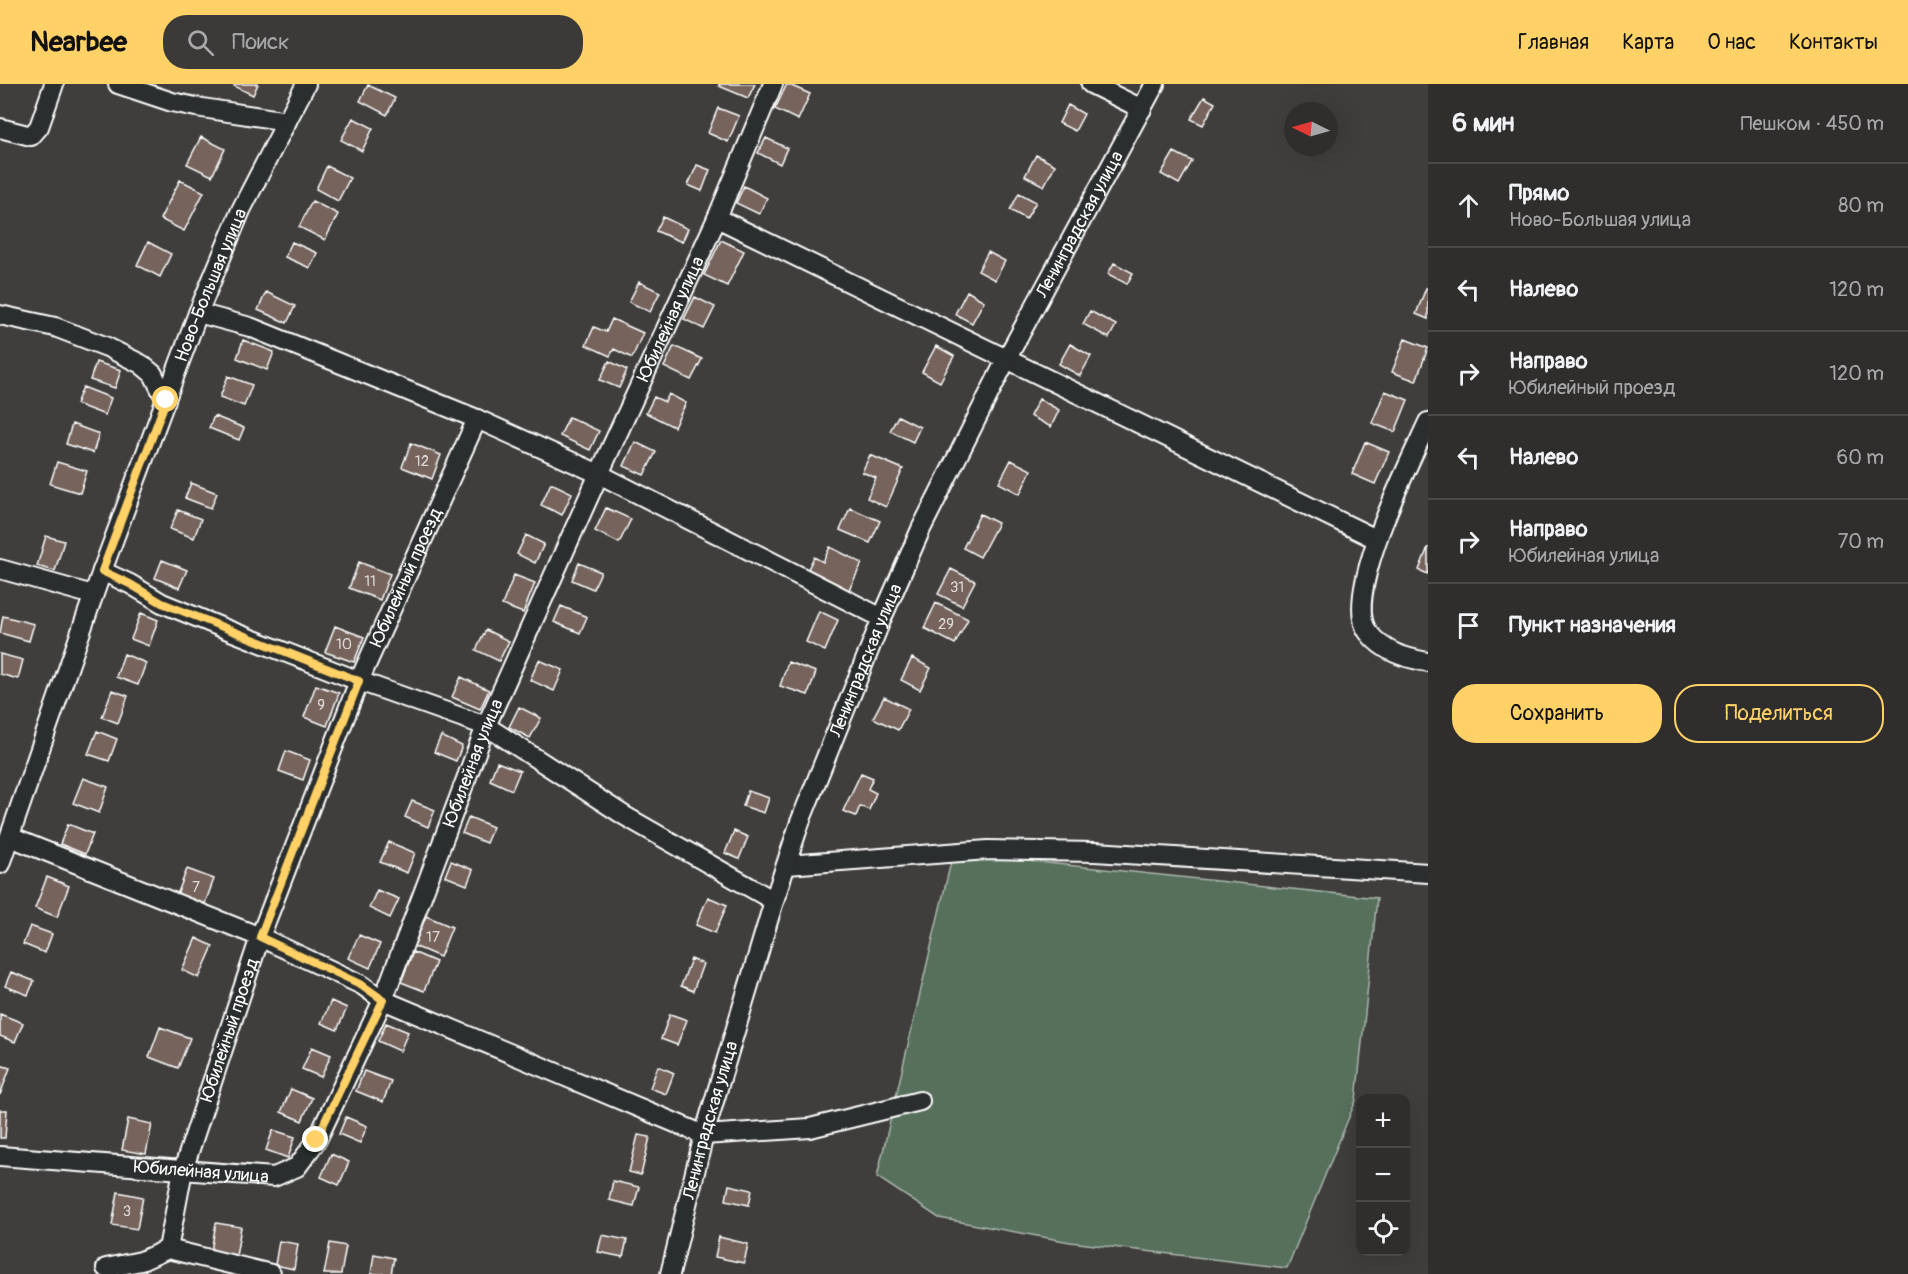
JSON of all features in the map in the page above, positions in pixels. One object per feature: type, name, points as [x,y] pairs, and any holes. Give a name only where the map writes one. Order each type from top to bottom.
[{"type":"street","points":[[0,128],[31,136],[39,127],[54,84]]},
{"type":"street","points":[[118,84],[196,108],[286,121]]},
{"type":"street","name":"Ново-Большая улица","points":[[0,864],[93,595],[198,313],[241,210],[306,84]]},
{"type":"street","name":"Юбилейная улица","points":[[0,1156],[274,1177],[297,1167],[316,1140],[383,1000],[486,726],[717,218],[773,84]]},
{"type":"street","points":[[1091,84],[1142,109]]},
{"type":"street","name":"Ленинградская улица","points":[[670,1274],[704,1135],[774,901],[800,822],[882,618],[921,529],[1007,358],[1155,84]]},
{"type":"street","points":[[717,218],[1376,538]]},
{"type":"street","points":[[198,313],[250,327],[477,419],[599,474],[882,618]]},
{"type":"street","points":[[0,315],[55,327],[107,347],[141,364],[153,374],[166,400]]},
{"type":"street","name":"Юбилейный проезд","points":[[168,1249],[183,1170],[260,937],[359,681],[477,419]]},
{"type":"street","points":[[1428,422],[1376,538],[1365,582],[1362,616],[1367,631],[1384,648],[1404,657],[1428,662]]},
{"type":"street","points":[[0,568],[93,595]]},
{"type":"street","points":[[102,571],[162,603],[359,681],[486,726],[625,816],[774,901]]},
{"type":"street","points":[[10,837],[260,937],[362,985],[383,1000],[704,1135],[810,1128],[920,1101]]},
{"type":"street","points":[[787,865],[988,850],[1095,852],[1428,873]]},
{"type":"street","points":[[106,1268],[141,1261],[168,1249],[272,1274]]},
{"type":"green space","points":[[953,853],[1377,898],[1356,1100],[1287,1268],[1070,1242],[939,1218],[877,1177]]},
{"type":"building","points":[[235,84],[258,84],[253,95],[234,86]]},
{"type":"building","points":[[719,84],[755,84],[748,98],[719,86]]},
{"type":"building","points":[[787,84],[810,94],[798,120],[775,109]]},
{"type":"building","points":[[368,85],[395,98],[387,115],[360,101]]},
{"type":"building","points":[[1204,97],[1215,103],[1203,125],[1191,119]]},
{"type":"building","points":[[1068,105],[1084,114],[1075,131],[1059,123]]},
{"type":"building","points":[[718,108],[739,116],[728,142],[708,133]]},
{"type":"building","points":[[353,118],[373,128],[362,151],[341,140]]},
{"type":"building","points":[[201,137],[225,149],[212,176],[187,164]]},
{"type":"building","points":[[766,138],[787,148],[780,164],[758,153]]},
{"type":"building","points":[[1174,152],[1192,161],[1179,184],[1161,174]]},
{"type":"building","points":[[1036,155],[1055,165],[1044,186],[1025,176]]},
{"type":"building","points":[[697,165],[710,170],[702,191],[688,185]]},
{"type":"building","points":[[327,166],[350,178],[338,201],[316,189]]},
{"type":"building","points":[[180,180],[204,192],[184,231],[160,219]]},
{"type":"building","points":[[744,186],[767,198],[759,214],[736,203]]},
{"type":"building","points":[[1019,193],[1036,202],[1026,219],[1010,210]]},
{"type":"building","points":[[312,201],[338,214],[325,240],[299,227]]},
{"type":"building","points":[[663,217],[688,229],[682,242],[656,231]]},
{"type":"building","points":[[721,240],[744,251],[727,286],[704,275]]},
{"type":"building","points":[[148,242],[171,254],[160,277],[137,265]]},
{"type":"building","points":[[292,242],[317,253],[310,268],[285,257]]},
{"type":"building","points":[[988,252],[1005,261],[995,280],[978,271]]},
{"type":"building","points":[[1114,263],[1133,273],[1127,284],[1108,274]]},
{"type":"building","points":[[639,282],[660,292],[650,312],[629,302]]},
{"type":"building","points":[[1426,288],[1428,288],[1428,319],[1416,314]]},
{"type":"building","points":[[967,291],[984,301],[972,323],[955,314]]},
{"type":"building","points":[[266,292],[295,306],[287,323],[258,310]]},
{"type":"building","points":[[695,297],[715,307],[704,329],[684,319]]},
{"type":"building","points":[[1090,311],[1116,325],[1109,338],[1083,324]]},
{"type":"building","points":[[612,319],[643,333],[632,358],[614,349],[610,356],[586,345],[594,327],[606,332]]},
{"type":"building","points":[[1405,339],[1428,348],[1416,381],[1392,372]]},
{"type":"building","points":[[243,340],[274,352],[267,370],[237,358]]},
{"type":"building","points":[[1070,344],[1091,356],[1080,376],[1059,364]]},
{"type":"building","points":[[674,346],[702,359],[691,380],[664,367]]},
{"type":"building","points":[[936,346],[954,356],[940,382],[922,372]]},
{"type":"building","points":[[609,361],[627,370],[619,388],[600,380]]},
{"type":"building","points":[[96,362],[121,370],[115,388],[90,380]]},
{"type":"building","points":[[228,376],[252,385],[244,406],[220,397]]},
{"type":"building","points":[[83,387],[111,398],[105,415],[76,404]]},
{"type":"building","points":[[1385,391],[1408,400],[1395,432],[1372,423]]},
{"type":"building","points":[[669,394],[686,403],[674,427],[646,413],[654,397],[665,402]]},
{"type":"building","points":[[1039,399],[1059,410],[1051,427],[1030,416]]},
{"type":"building","points":[[214,416],[244,428],[239,440],[209,428]]},
{"type":"building","points":[[898,416],[920,427],[913,442],[890,431]]},
{"type":"building","points":[[569,417],[599,431],[590,450],[560,436]]},
{"type":"building","points":[[72,424],[99,434],[93,453],[66,444]]},
{"type":"building","points":[[635,442],[656,452],[644,475],[624,466]]},
{"type":"building","points":[[1365,442],[1389,452],[1375,484],[1352,474]]},
{"type":"building","points":[[411,443],[441,455],[432,479],[402,467]]},
{"type":"building","points":[[870,455],[903,469],[886,507],[867,498],[876,478],[862,472]]},
{"type":"building","points":[[1011,460],[1031,470],[1020,494],[999,483]]},
{"type":"building","points":[[57,462],[87,471],[80,493],[50,484]]},
{"type":"building","points":[[191,483],[217,493],[211,508],[185,498]]},
{"type":"building","points":[[551,483],[572,493],[562,515],[541,505]]},
{"type":"building","points":[[606,508],[631,519],[619,543],[595,531]]},
{"type":"building","points":[[850,508],[880,521],[870,543],[840,530]]},
{"type":"building","points":[[178,510],[201,519],[194,538],[170,529]]},
{"type":"building","points":[[980,514],[998,523],[980,557],[963,548]]},
{"type":"building","points":[[526,535],[544,544],[535,563],[517,554]]},
{"type":"building","points":[[46,536],[64,541],[55,571],[37,566]]},
{"type":"building","points":[[830,547],[862,563],[849,590],[808,569],[814,557],[823,562]]},
{"type":"building","points":[[1428,547],[1428,574],[1419,570]]},
{"type":"building","points":[[162,560],[187,570],[179,588],[155,578]]},
{"type":"building","points":[[359,562],[390,574],[380,600],[349,588]]},
{"type":"building","points":[[579,563],[601,572],[593,589],[572,580]]},
{"type":"building","points":[[951,569],[975,581],[962,606],[938,594]]},
{"type":"building","points":[[514,575],[535,583],[523,613],[502,605]]},
{"type":"building","points":[[936,603],[968,619],[955,644],[924,628]]},
{"type":"building","points":[[561,606],[587,617],[580,633],[554,622]]},
{"type":"building","points":[[819,611],[838,620],[825,651],[806,642]]},
{"type":"building","points":[[141,613],[158,620],[149,646],[131,639]]},
{"type":"building","points":[[3,616],[34,624],[29,641],[0,633]]},
{"type":"building","points":[[335,626],[364,637],[354,662],[325,652]]},
{"type":"building","points":[[486,630],[509,641],[499,661],[476,650]]},
{"type":"building","points":[[0,654],[23,660],[18,679],[0,674]]},
{"type":"building","points":[[124,654],[146,663],[138,685],[116,677]]},
{"type":"building","points":[[912,658],[931,668],[920,690],[901,680]]},
{"type":"building","points":[[539,660],[563,670],[554,691],[530,680]]},
{"type":"building","points":[[788,662],[816,672],[808,695],[780,686]]},
{"type":"building","points":[[461,677],[489,690],[480,709],[452,697]]},
{"type":"building","points":[[316,685],[339,693],[327,726],[304,717]]},
{"type":"building","points":[[112,690],[128,696],[118,723],[102,717]]},
{"type":"building","points":[[884,697],[909,709],[898,730],[873,718]]},
{"type":"building","points":[[519,707],[541,718],[530,738],[509,727]]},
{"type":"building","points":[[97,731],[117,739],[109,761],[88,754]]},
{"type":"building","points":[[441,736],[462,746],[456,761],[434,752]]},
{"type":"building","points":[[286,751],[310,760],[303,780],[279,771]]},
{"type":"building","points":[[497,762],[520,771],[512,790],[490,780]]},
{"type":"building","points":[[861,773],[873,778],[868,789],[876,793],[869,810],[860,806],[856,816],[843,811]]},
{"type":"building","points":[[83,778],[108,787],[99,813],[73,803]]},
{"type":"building","points":[[748,791],[769,798],[764,813],[743,806]]},
{"type":"building","points":[[412,801],[435,810],[428,827],[405,817]]},
{"type":"building","points":[[469,817],[493,827],[486,843],[462,833]]},
{"type":"building","points":[[68,824],[93,834],[85,854],[60,844]]},
{"type":"building","points":[[734,831],[748,837],[739,859],[725,853]]},
{"type":"building","points":[[389,842],[415,853],[407,873],[380,862]]},
{"type":"building","points":[[451,861],[473,870],[467,885],[445,876]]},
{"type":"building","points":[[187,869],[214,879],[204,906],[177,895]]},
{"type":"building","points":[[47,877],[69,886],[57,917],[35,908]]},
{"type":"building","points":[[377,890],[399,899],[390,918],[369,908]]},
{"type":"building","points":[[708,897],[727,905],[715,933],[696,925]]},
{"type":"building","points":[[426,916],[452,927],[440,957],[414,946]]},
{"type":"building","points":[[30,926],[52,934],[45,953],[23,944]]},
{"type":"building","points":[[359,935],[380,944],[370,968],[348,958]]},
{"type":"building","points":[[196,938],[213,946],[199,978],[182,970]]},
{"type":"building","points":[[413,952],[436,962],[424,991],[401,982]]},
{"type":"building","points":[[691,959],[703,964],[693,991],[681,986]]},
{"type":"building","points":[[11,972],[34,981],[28,995],[5,986]]},
{"type":"building","points":[[331,1001],[347,1008],[337,1030],[321,1023]]},
{"type":"building","points":[[0,1014],[23,1023],[15,1042],[0,1036]]},
{"type":"building","points":[[670,1014],[687,1020],[677,1045],[661,1039]]},
{"type":"building","points":[[386,1023],[408,1032],[400,1051],[378,1041]]},
{"type":"building","points":[[160,1027],[190,1038],[178,1068],[149,1057]]},
{"type":"building","points":[[312,1047],[331,1055],[321,1077],[302,1069]]},
{"type":"building","points":[[0,1065],[10,1068],[0,1095]]},
{"type":"building","points":[[658,1066],[674,1073],[666,1094],[650,1088]]},
{"type":"building","points":[[364,1071],[391,1081],[383,1102],[356,1091]]},
{"type":"building","points":[[291,1089],[312,1098],[302,1121],[281,1112]]},
{"type":"building","points":[[0,1110],[7,1110],[5,1138],[0,1138]]},
{"type":"building","points":[[346,1117],[367,1126],[360,1143],[339,1134]]},
{"type":"building","points":[[128,1119],[152,1124],[146,1154],[122,1150]]},
{"type":"building","points":[[273,1130],[295,1137],[288,1158],[266,1150]]},
{"type":"building","points":[[638,1135],[650,1137],[641,1175],[629,1172]]},
{"type":"building","points":[[331,1154],[349,1162],[339,1185],[321,1177]]},
{"type":"building","points":[[613,1181],[639,1187],[634,1206],[609,1200]]},
{"type":"building","points":[[729,1185],[752,1190],[749,1205],[726,1200]]},
{"type":"building","points":[[118,1192],[143,1197],[137,1229],[112,1225]]},
{"type":"building","points":[[216,1223],[241,1227],[236,1256],[211,1251]]},
{"type":"building","points":[[602,1235],[627,1240],[623,1257],[598,1252]]},
{"type":"building","points":[[719,1237],[748,1244],[744,1263],[715,1257]]},
{"type":"building","points":[[279,1241],[298,1244],[294,1269],[275,1265]]},
{"type":"building","points":[[330,1243],[346,1246],[341,1274],[324,1274]]},
{"type":"building","points":[[374,1254],[394,1258],[391,1274],[371,1274]]},
{"type":"route","points":[[166,400],[102,571],[162,603],[359,681],[260,937],[362,985],[383,1000],[316,1140]]}]
